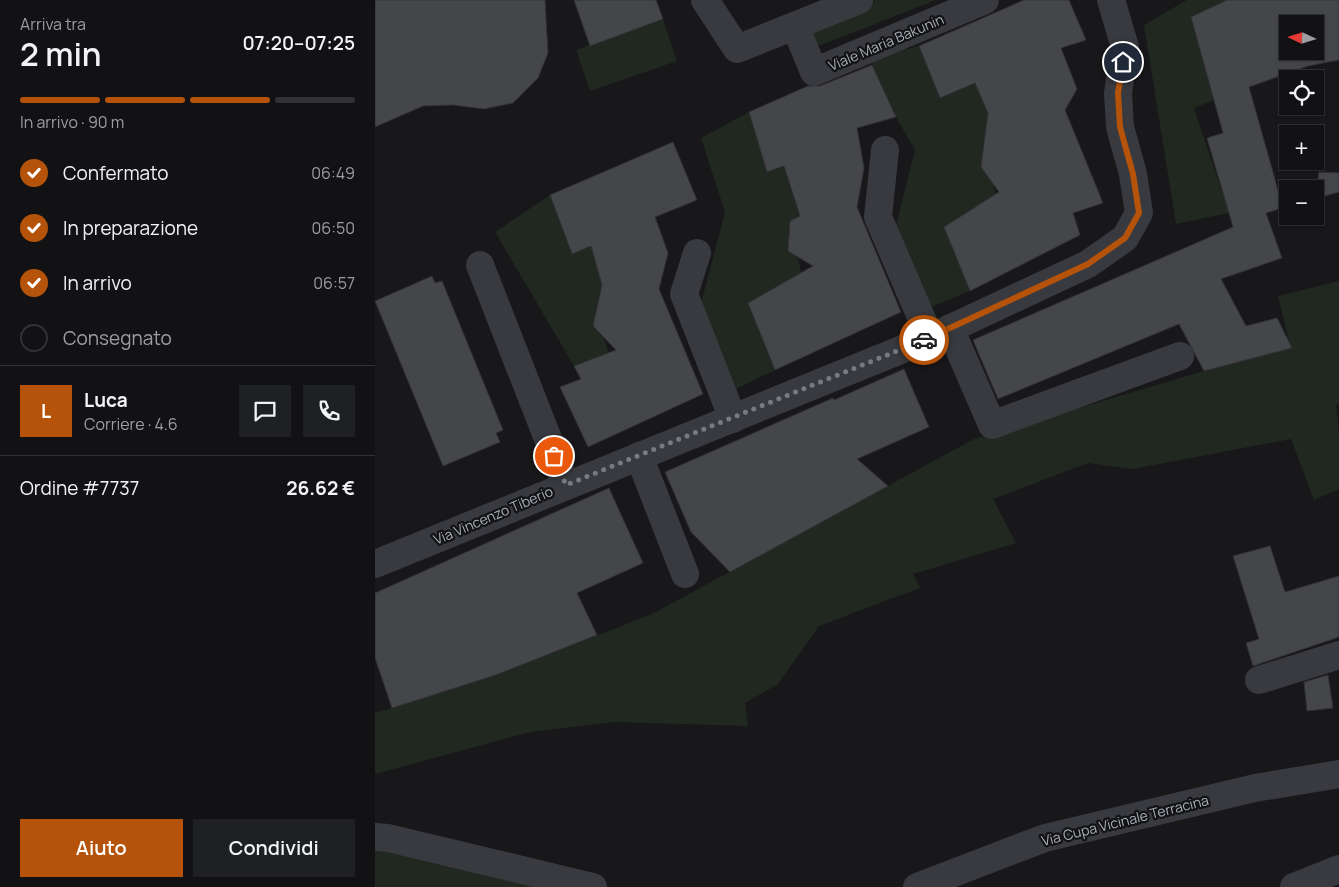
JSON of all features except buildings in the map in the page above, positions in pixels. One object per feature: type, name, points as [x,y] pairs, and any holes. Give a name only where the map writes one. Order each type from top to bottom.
[{"type":"street","points":[[705,0],[737,49],[859,0]]},
{"type":"street","name":"Viale Maria Bakunin","points":[[795,26],[814,72],[985,0]]},
{"type":"street","name":"Via Vincenzo Tiberio","points":[[375,564],[940,333],[1088,264],[1125,238],[1139,213],[1133,174],[1120,127],[1118,93],[1125,47],[1111,0]]},
{"type":"street","points":[[885,150],[878,217],[992,425],[1180,356]]},
{"type":"street","points":[[697,253],[684,294],[733,419]]},
{"type":"street","points":[[480,265],[566,485]]},
{"type":"street","points":[[639,456],[685,574]]},
{"type":"street","points":[[1259,680],[1339,655]]},
{"type":"street","name":"Via Cupa Vicinale Terracina","points":[[917,887],[1045,838],[1255,788],[1339,774]]},
{"type":"street","points":[[375,837],[388,838],[593,887]]},
{"type":"street","points":[[1293,887],[1339,869]]},
{"type":"shaded area","points":[[876,0],[936,0],[816,47],[808,28]]},
{"type":"shaded area","points":[[1187,0],[1227,0],[1191,17],[1214,100],[1194,108],[1229,213],[1176,224],[1144,25]]},
{"type":"shaded area","points":[[663,19],[677,61],[590,91],[576,50]]},
{"type":"shaded area","points":[[919,46],[940,98],[975,83],[988,113],[981,167],[993,184],[996,194],[944,227],[970,291],[929,308],[895,229],[915,150],[896,117],[869,58]]},
{"type":"shaded area","points":[[749,112],[767,172],[784,167],[800,216],[790,221],[788,251],[798,257],[801,273],[748,303],[775,370],[736,389],[700,307],[725,212],[701,138]]},
{"type":"shaded area","points":[[550,195],[572,254],[591,246],[602,285],[593,326],[603,337],[609,353],[574,366],[495,232]]},
{"type":"shaded area","points":[[1339,281],[1339,404],[1336,405],[1339,433],[1339,489],[1314,500],[1291,439],[1133,469],[1088,463],[993,499],[1016,543],[913,574],[920,588],[819,626],[778,684],[745,703],[748,726],[614,722],[530,732],[375,774],[375,713],[496,675],[652,614],[974,439],[1204,371],[1291,348],[1278,296]]},
{"type":"shaded area","points":[[375,848],[539,887],[375,887]]},
{"type":"way so far","points":[[554,456],[566,485],[733,419],[924,340]]},
{"type":"route","points":[[924,340],[1088,264],[1125,238],[1139,213],[1133,174],[1120,127],[1118,93],[1123,62]]}]
